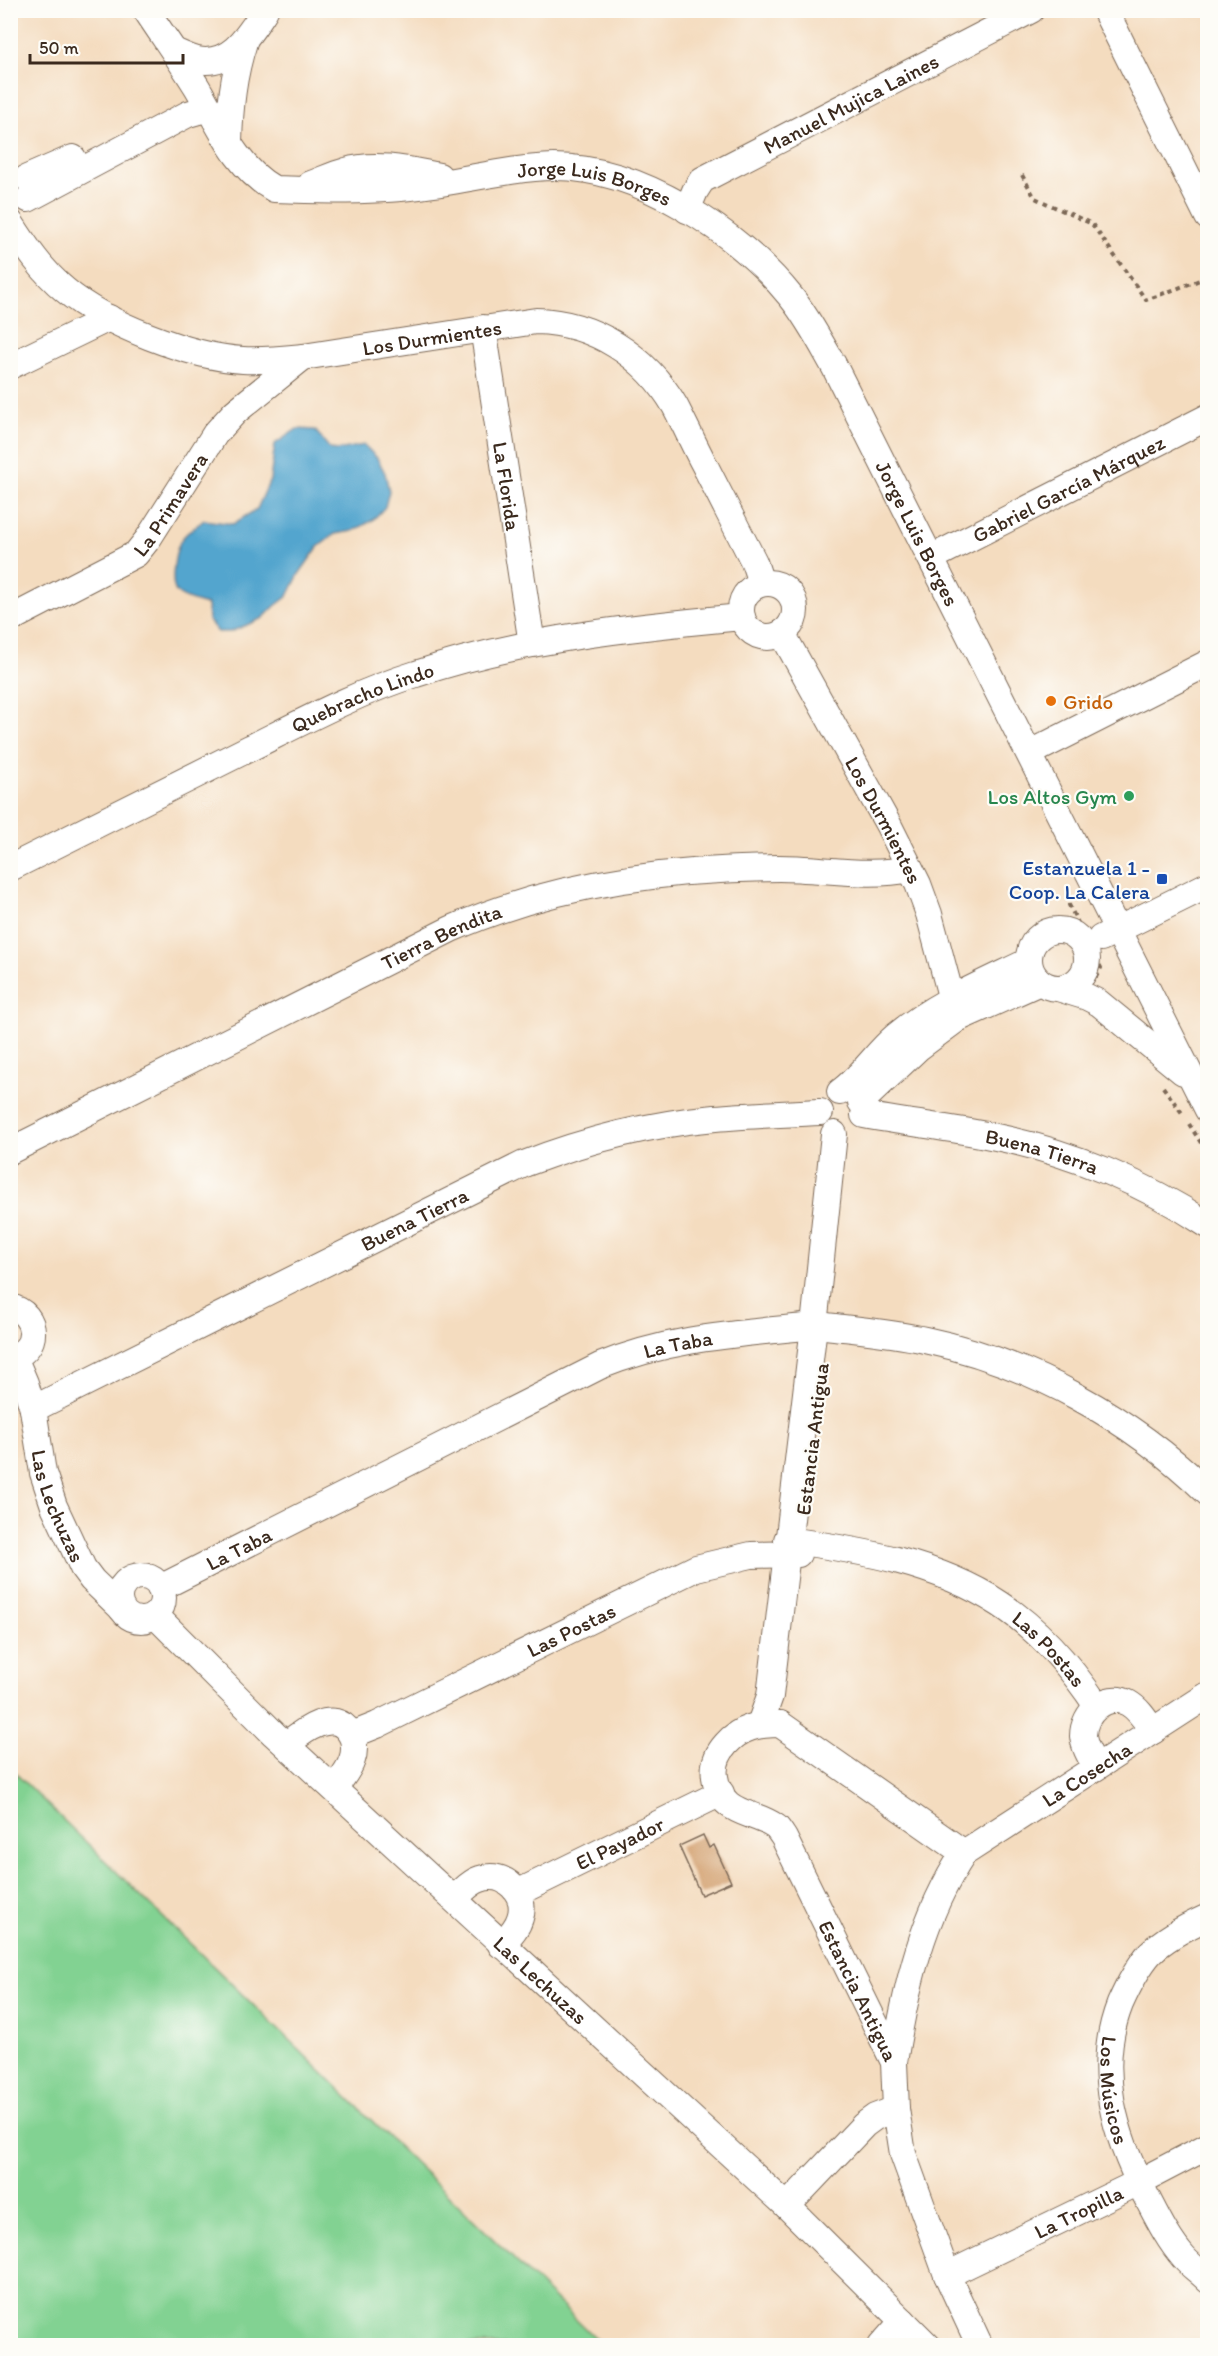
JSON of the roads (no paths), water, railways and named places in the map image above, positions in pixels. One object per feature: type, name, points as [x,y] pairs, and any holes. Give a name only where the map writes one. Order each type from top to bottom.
[{"type":"street","name":"Jorge Luis Borges","points":[[146,10],[174,51],[240,161],[259,180],[274,189],[396,189],[532,168],[582,169],[628,181],[687,210],[717,228],[751,255],[792,298],[834,366],[1030,753],[1116,931],[1208,1110]]},
{"type":"street","points":[[229,143],[230,98],[235,69],[244,42],[265,10]]},
{"type":"street","name":"Manuel Mujica Laines","points":[[687,210],[702,180],[1030,10]]},
{"type":"street","points":[[1105,10],[1198,174],[1208,217]]},
{"type":"street","points":[[174,51],[197,60],[211,60],[222,58],[244,42]]},
{"type":"street","points":[[10,220],[17,215],[22,180],[102,151],[181,101],[203,99]]},
{"type":"street","name":"Los Durmientes","points":[[10,220],[26,248],[42,268],[66,291],[109,318],[156,338],[217,357],[268,360],[303,357],[536,321],[558,321],[586,329],[613,342],[633,357],[656,380],[674,405],[754,562],[761,584]]},
{"type":"street","points":[[10,366],[109,318]]},
{"type":"street","name":"La Florida","points":[[483,328],[532,644]]},
{"type":"street","name":"La Primavera","points":[[10,619],[136,554],[215,434],[235,412],[303,357]]},
{"type":"street","name":"Gabriel García Márquez","points":[[931,558],[1208,417]]},
{"type":"street","points":[[761,584],[777,585],[785,589],[794,603],[793,620],[782,633],[774,636],[758,635],[745,624],[741,616],[742,600],[753,587],[761,584]]},
{"type":"street","name":"Quebracho Lindo","points":[[10,868],[275,735],[384,685],[462,660],[532,644],[741,616]]},
{"type":"street","name":"Los Durmientes","points":[[782,633],[910,868],[929,914],[954,1009]]},
{"type":"street","points":[[1030,753],[1208,663]]},
{"type":"street","name":"Tierra Bendita","points":[[10,1151],[451,929],[505,908],[588,887],[667,875],[735,869],[781,868],[888,874],[910,868]]},
{"type":"street","points":[[1087,953],[1096,942],[1208,885]]},
{"type":"street","points":[[1116,931],[1080,927],[1061,929],[1042,934],[1030,951],[1042,977],[1099,1003],[1192,1079]]},
{"type":"street","points":[[850,1115],[858,1076],[897,1035],[923,1016],[954,1009],[1011,982],[1042,977],[1066,987],[1081,978],[1088,962],[1087,953],[1079,938],[1061,929]]},
{"type":"street","name":"Buena Tierra","points":[[33,1409],[524,1164],[558,1150],[630,1131],[673,1123],[715,1118],[820,1112],[824,1100],[834,1093],[850,1115],[996,1137],[1091,1165],[1126,1180],[1208,1225]]},
{"type":"street","name":"Estancia Antigua","points":[[770,1724],[820,1326],[850,1115]]},
{"type":"street","name":"Las Lechuzas","points":[[10,1307],[28,1316],[33,1332],[28,1348],[12,1357],[25,1383],[33,1409],[43,1473],[54,1506],[83,1568],[121,1608]]},
{"type":"street","name":"La Taba","points":[[160,1588],[600,1366],[646,1349],[699,1338],[820,1326],[925,1340],[976,1354],[1024,1371],[1127,1426],[1208,1493]]},
{"type":"street","name":"Las Postas","points":[[352,1735],[377,1725],[696,1568],[793,1548],[872,1554],[923,1568],[960,1583],[999,1604],[1028,1625],[1076,1675],[1097,1706]]},
{"type":"street","points":[[136,1577],[150,1578],[160,1588],[162,1603],[155,1615],[136,1620],[130,1618],[121,1608],[119,1596],[124,1584],[129,1580],[136,1577]]},
{"type":"street","name":"Las Lechuzas","points":[[92,1580],[111,1585],[129,1580]]},
{"type":"street","name":"Las Lechuzas","points":[[155,1615],[287,1744],[454,1898],[501,1945],[786,2206],[928,2346]]},
{"type":"street","name":"La Cosecha","points":[[894,2062],[904,2002],[916,1953],[929,1917],[948,1877],[964,1853],[1208,1695]]},
{"type":"street","name":"Las Postas","points":[[1096,1767],[1083,1736],[1089,1716],[1097,1706],[1105,1701],[1116,1699],[1126,1702],[1142,1715],[1152,1731]]},
{"type":"street","points":[[287,1744],[311,1726],[325,1721],[345,1726],[352,1735],[355,1747],[353,1758],[335,1787]]},
{"type":"street","points":[[721,1792],[714,1773],[719,1751],[743,1730],[770,1724],[964,1853]]},
{"type":"street","name":"Estancia Antigua","points":[[721,1792],[733,1807],[776,1827],[784,1838],[894,2062],[896,2109],[903,2154],[947,2275],[980,2346]]},
{"type":"street","name":"El Payador","points":[[519,1892],[721,1792]]},
{"type":"street","points":[[454,1898],[481,1878],[506,1881],[519,1892],[523,1906],[520,1919],[515,1929],[501,1945]]},
{"type":"street","name":"Los Músicos","points":[[1208,1917],[1150,1953],[1136,1971],[1113,2022],[1107,2077],[1111,2105],[1121,2139],[1139,2182],[1167,2234],[1184,2257],[1208,2280]]},
{"type":"street","points":[[863,2001],[884,2011],[894,2009],[904,2002]]},
{"type":"street","points":[[786,2206],[864,2126],[875,2117],[896,2109]]},
{"type":"street","name":"La Tropilla","points":[[947,2275],[1208,2146]]},
{"type":"street","points":[[881,2346],[903,2321]]},
{"type":"water","points":[[297,429],[315,430],[330,449],[338,450],[364,445],[377,458],[385,473],[389,491],[385,507],[373,520],[353,531],[335,534],[318,547],[299,574],[288,596],[263,618],[230,632],[218,632],[208,620],[207,605],[183,597],[175,589],[174,568],[178,547],[184,536],[204,520],[233,524],[257,509],[270,480],[275,444]]},
{"type":"place","name":"Grido","points":[[1051,701]]},
{"type":"place","name":"Los Altos Gym","points":[[1129,796]]},
{"type":"place","name":"Estanzuela 1 - Coop. La Calera","points":[[1162,879]]}]
